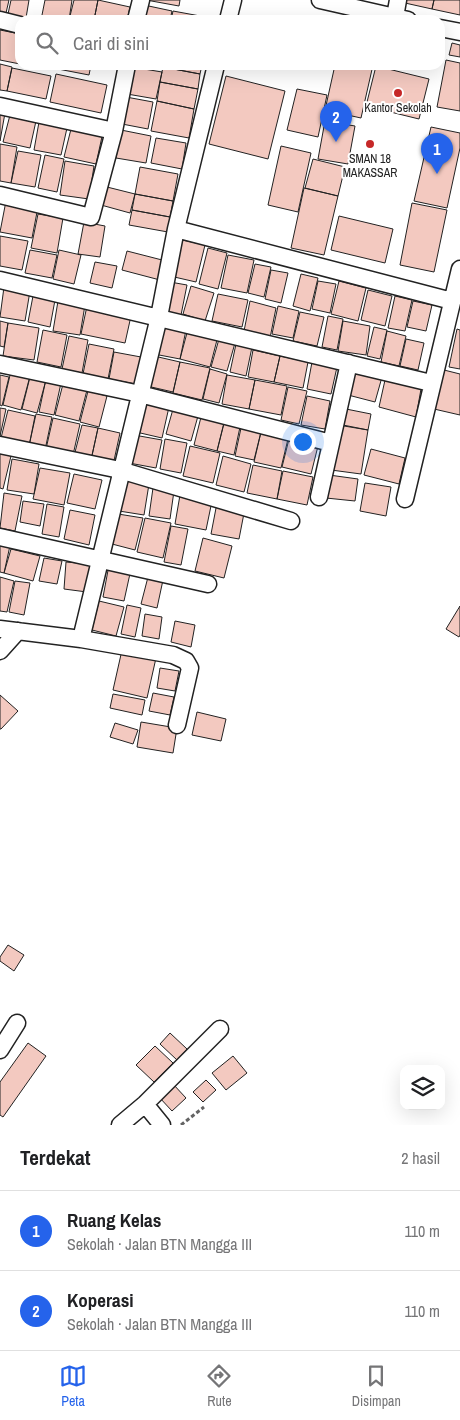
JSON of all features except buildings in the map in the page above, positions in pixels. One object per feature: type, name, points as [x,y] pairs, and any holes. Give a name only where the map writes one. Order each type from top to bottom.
[{"type":"street","points":[[137,15],[141,0]]},
{"type":"street","points":[[229,15],[232,0]]},
{"type":"street","points":[[320,0],[388,15]]},
{"type":"street","points":[[398,0],[401,15]]},
{"type":"street","points":[[0,20],[15,24]]},
{"type":"street","points":[[445,29],[460,32]]},
{"type":"street","points":[[0,196],[91,217],[114,131],[126,70]]},
{"type":"street","points":[[81,639],[120,470],[159,317],[176,229],[215,70]]},
{"type":"street","points":[[0,106],[114,131]]},
{"type":"street","points":[[176,229],[452,301]]},
{"type":"street","points":[[405,499],[431,383],[460,269]]},
{"type":"street","points":[[0,280],[431,383]]},
{"type":"street","points":[[319,497],[349,363]]},
{"type":"street","points":[[0,364],[140,394],[331,443]]},
{"type":"street","points":[[0,445],[120,470],[291,521]]},
{"type":"street","points":[[0,537],[208,584]]},
{"type":"street","points":[[0,629],[81,639],[173,655],[186,661],[190,668],[177,725]]},
{"type":"street","points":[[0,651],[18,631]]},
{"type":"street","points":[[0,1050],[17,1023]]},
{"type":"street","points":[[120,1125],[145,1104],[220,1028]]},
{"type":"street","points":[[145,1104],[162,1125]]},
{"type":"path","points":[[181,1125],[204,1107]]},
{"type":"place","name":"Kantor Sekolah","points":[[398,93]]},
{"type":"place","name":"Koperasi","points":[[336,142]]},
{"type":"place","name":"SMAN 18 MAKASSAR","points":[[370,144]]},
{"type":"place","name":"Ruang Kelas","points":[[437,174]]}]
